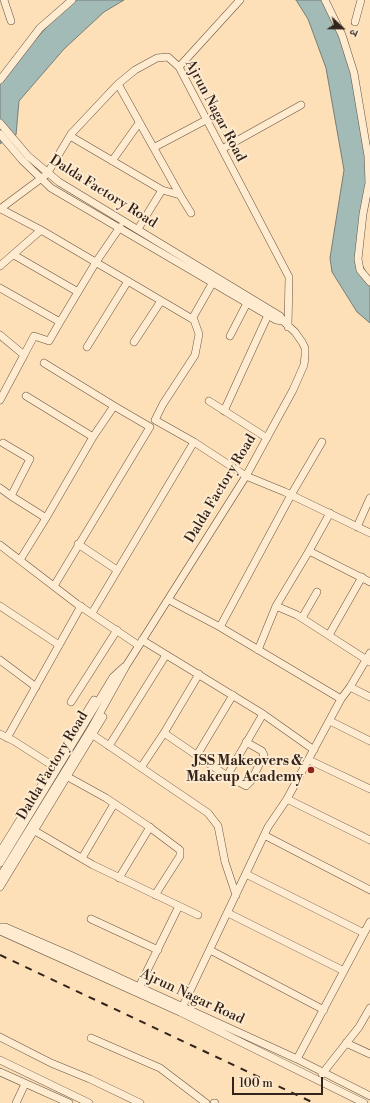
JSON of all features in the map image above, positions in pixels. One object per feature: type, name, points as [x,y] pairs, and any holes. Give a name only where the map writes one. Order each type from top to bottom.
[{"type":"street","points":[[4,0],[12,21]]},
{"type":"street","points":[[0,80],[40,28],[72,0]]},
{"type":"street","points":[[179,67],[240,0]]},
{"type":"street","points":[[325,0],[342,35],[354,73],[368,156],[369,183],[363,214],[358,259],[360,270],[370,282]]},
{"type":"street","points":[[355,22],[361,0]]},
{"type":"street","name":"Ajrun Nagar Road","points":[[1,209],[47,174],[70,136],[118,84],[135,70],[157,58],[168,57],[179,67],[289,277],[288,327]]},
{"type":"street","points":[[118,84],[191,213]]},
{"type":"street","points":[[222,149],[301,105]]},
{"type":"street","points":[[155,147],[206,120]]},
{"type":"street","name":"Dalda Factory Road","points":[[0,123],[40,178],[51,188],[214,282],[247,303],[268,315],[283,321]]},
{"type":"street","points":[[112,161],[139,123]]},
{"type":"street","name":"Dalda Factory Road","points":[[0,134],[25,158],[47,174],[103,210],[138,229],[280,316],[288,327],[298,336],[305,348],[304,365],[293,390],[246,476],[169,600],[116,679],[0,877]]},
{"type":"street","points":[[70,136],[162,190],[180,195]]},
{"type":"street","points":[[138,229],[162,190]]},
{"type":"street","points":[[1,209],[41,230],[192,319],[199,334],[195,355],[78,544],[54,586]]},
{"type":"street","points":[[0,400],[34,336],[49,342],[96,262],[120,227]]},
{"type":"street","points":[[0,266],[41,230]]},
{"type":"street","points":[[14,255],[78,292]]},
{"type":"street","points":[[88,347],[128,281]]},
{"type":"street","points":[[192,319],[214,282]]},
{"type":"street","points":[[0,288],[60,322]]},
{"type":"street","points":[[134,342],[161,300]]},
{"type":"street","points":[[230,336],[247,303]]},
{"type":"street","points":[[224,411],[268,315]]},
{"type":"street","points":[[0,335],[24,355]]},
{"type":"street","points":[[44,363],[150,427]]},
{"type":"street","points":[[26,396],[93,437]]},
{"type":"street","points":[[209,402],[267,438]]},
{"type":"street","points":[[20,560],[93,437],[114,406]]},
{"type":"street","points":[[155,420],[194,442],[246,476],[291,495],[370,533]]},
{"type":"street","points":[[92,613],[194,442]]},
{"type":"street","points":[[220,627],[291,495],[322,442]]},
{"type":"street","points":[[3,443],[30,459],[11,496]]},
{"type":"street","points":[[0,488],[46,518]]},
{"type":"street","points":[[357,527],[370,498]]},
{"type":"street","points":[[258,650],[276,606],[330,513]]},
{"type":"street","points":[[78,544],[117,570]]},
{"type":"street","points":[[0,545],[81,606],[117,630],[199,674],[263,714],[314,750]]},
{"type":"street","points":[[309,551],[370,582]]},
{"type":"street","points":[[329,635],[362,577]]},
{"type":"street","points":[[302,618],[316,592]]},
{"type":"street","points":[[169,600],[220,627],[341,699]]},
{"type":"street","points":[[0,606],[59,645]]},
{"type":"street","points":[[53,766],[3,736],[36,687],[81,606]]},
{"type":"street","points":[[276,606],[302,618],[368,661]]},
{"type":"street","points":[[71,702],[117,630]]},
{"type":"street","points":[[181,1009],[264,835],[287,799],[341,699],[368,661],[370,653]]},
{"type":"street","points":[[109,746],[166,655]]},
{"type":"street","points":[[0,660],[36,687]]},
{"type":"street","points":[[142,766],[164,733],[199,674]]},
{"type":"street","points":[[0,887],[68,777],[114,698],[116,679]]},
{"type":"street","points":[[0,852],[102,688],[116,679]]},
{"type":"street","points":[[350,687],[370,697]]},
{"type":"street","points":[[197,755],[233,695]]},
{"type":"street","points":[[227,776],[263,714]]},
{"type":"street","points":[[330,721],[370,741]]},
{"type":"street","name":"Dalda Factory Road","points":[[0,863],[89,725]]},
{"type":"street","points":[[164,733],[227,776],[247,786],[264,754],[246,742]]},
{"type":"street","points":[[93,735],[142,766],[208,813],[218,826],[225,862],[236,895]]},
{"type":"street","points":[[309,760],[370,789]]},
{"type":"street","points":[[68,777],[150,827],[180,850],[180,856],[155,895]]},
{"type":"street","points":[[287,799],[370,840]]},
{"type":"street","points":[[82,858],[114,804]]},
{"type":"street","points":[[119,878],[150,827]]},
{"type":"street","points":[[35,831],[119,878],[198,915]]},
{"type":"street","points":[[264,835],[370,890]]},
{"type":"street","points":[[246,874],[364,933]]},
{"type":"street","points":[[140,987],[179,906]]},
{"type":"street","points":[[228,913],[344,971]]},
{"type":"street","points":[[91,919],[158,950]]},
{"type":"street","points":[[298,1059],[370,922]]},
{"type":"street","name":"Ajrun Nagar Road","points":[[0,927],[5,927],[140,987],[364,1103]]},
{"type":"street","name":"Ajrun Nagar Road","points":[[0,931],[298,1059],[370,1096]]},
{"type":"street","points":[[210,950],[324,1010]]},
{"type":"street","points":[[318,1080],[370,1008]]},
{"type":"street","points":[[362,1021],[370,1025]]},
{"type":"street","points":[[0,1038],[50,1063],[90,1079],[140,1103]]},
{"type":"street","points":[[91,1038],[160,1068],[206,1103]]},
{"type":"street","points":[[346,1043],[370,1054]]},
{"type":"street","points":[[0,1060],[89,1103]]},
{"type":"street","points":[[0,1072],[69,1103]]},
{"type":"street","points":[[16,1103],[25,1084]]},
{"type":"water","points":[[76,0],[124,0],[104,12],[64,49],[19,101],[16,135],[12,134],[0,144],[0,83],[2,83],[28,48],[54,19]]},
{"type":"water","points":[[296,0],[325,0],[353,63],[370,166],[358,258],[370,279],[370,323],[357,312],[332,272],[330,258],[344,170],[326,68],[308,19]]},
{"type":"railway","points":[[0,955],[314,1103]]},
{"type":"place","name":"JSS Makeovers & Makeup Academy","points":[[311,770]]}]
